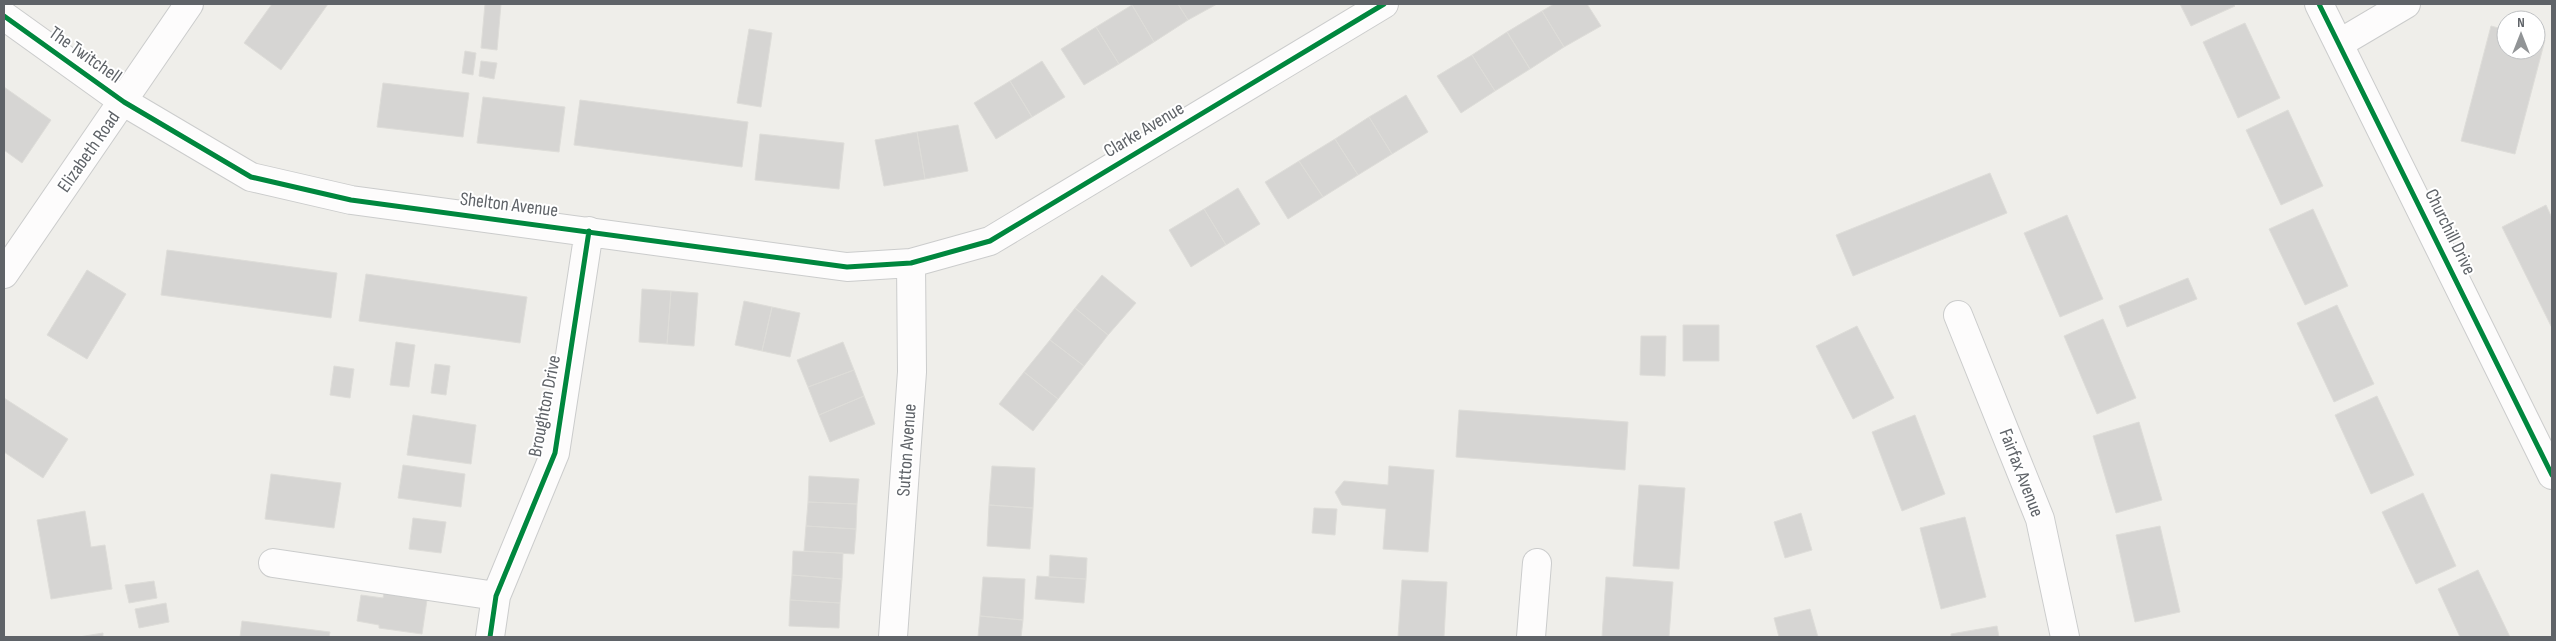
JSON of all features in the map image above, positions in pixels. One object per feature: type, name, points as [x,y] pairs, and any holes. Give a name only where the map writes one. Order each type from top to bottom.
[{"type":"street","name":"Elizabeth Road","points":[[4,274],[124,102],[189,4]]},
{"type":"street","name":"Clarke Avenue","points":[[911,263],[990,240],[1384,4]]},
{"type":"street","name":"Churchill Drive","points":[[2319,4],[2552,475]]},
{"type":"street","points":[[2340,44],[2406,4]]},
{"type":"street","name":"The Twitchell","points":[[4,16],[124,102]]},
{"type":"street","name":"Shelton Avenue","points":[[124,102],[251,177],[351,200],[846,267],[911,263]]},
{"type":"street","name":"Broughton Drive","points":[[490,637],[496,596],[555,453],[589,231]]},
{"type":"street","name":"Sutton Avenue","points":[[893,637],[912,372],[911,263]]},
{"type":"street","name":"Fairfax Avenue","points":[[1958,315],[2040,518],[2065,637]]},
{"type":"street","points":[[273,563],[496,596]]},
{"type":"street","points":[[1531,637],[1537,563]]},
{"type":"building","points":[[272,4],[328,4],[281,70],[244,43]]},
{"type":"building","points":[[485,4],[501,4],[497,50],[481,48]]},
{"type":"building","points":[[1178,4],[1188,20],[1154,42],[1132,5]]},
{"type":"building","points":[[1178,4],[1217,4],[1188,20]]},
{"type":"building","points":[[1554,4],[1587,4],[1601,26],[1564,47],[1542,11]]},
{"type":"building","points":[[2180,4],[2233,4],[2235,6],[2191,26]]},
{"type":"building","points":[[1132,5],[1154,42],[1119,64],[1096,27]]},
{"type":"building","points":[[1542,11],[1564,47],[1530,69],[1507,32]]},
{"type":"building","points":[[2245,23],[2280,98],[2238,118],[2203,42]]},
{"type":"building","points":[[2491,26],[2496,27],[2496,60],[2540,60],[2515,154],[2461,141]]},
{"type":"building","points":[[1096,27],[1119,64],[1084,85],[1061,49]]},
{"type":"building","points":[[749,29],[772,33],[761,107],[737,103]]},
{"type":"building","points":[[1507,32],[1530,69],[1495,91],[1472,55]]},
{"type":"building","points":[[465,51],[476,53],[473,75],[462,73]]},
{"type":"building","points":[[1472,55],[1495,91],[1461,113],[1437,76]]},
{"type":"building","points":[[481,61],[497,63],[494,79],[479,76]]},
{"type":"building","points":[[1042,61],[1065,97],[1032,117],[1010,81]]},
{"type":"building","points":[[1010,81],[1032,117],[996,139],[974,103]]},
{"type":"building","points":[[383,83],[469,93],[463,137],[377,127]]},
{"type":"building","points":[[4,87],[51,120],[22,163],[4,150]]},
{"type":"building","points":[[1406,95],[1428,132],[1392,154],[1369,117]]},
{"type":"building","points":[[483,97],[565,107],[559,152],[477,143]]},
{"type":"building","points":[[580,100],[748,122],[742,167],[574,145]]},
{"type":"building","points":[[2288,110],[2323,186],[2281,205],[2246,130]]},
{"type":"building","points":[[1369,117],[1392,154],[1358,175],[1335,139]]},
{"type":"building","points":[[958,125],[968,171],[925,179],[917,132]]},
{"type":"building","points":[[917,132],[925,179],[884,186],[875,140]]},
{"type":"building","points":[[760,134],[844,143],[839,189],[755,180]]},
{"type":"building","points":[[1335,139],[1358,175],[1323,197],[1299,161]]},
{"type":"building","points":[[1299,161],[1323,197],[1288,219],[1265,182]]},
{"type":"building","points":[[1990,173],[2007,213],[1853,276],[1836,235]]},
{"type":"building","points":[[1238,188],[1260,224],[1226,245],[1204,209]]},
{"type":"building","points":[[2546,205],[2552,218],[2552,328],[2502,227]]},
{"type":"building","points":[[1204,209],[1226,245],[1191,267],[1169,230]]},
{"type":"building","points":[[2313,209],[2348,286],[2305,305],[2269,229]]},
{"type":"building","points":[[2067,215],[2103,299],[2060,317],[2024,233]]},
{"type":"building","points":[[167,250],[337,273],[331,318],[161,295]]},
{"type":"building","points":[[87,270],[126,294],[87,359],[47,335]]},
{"type":"building","points":[[366,274],[527,297],[520,343],[359,321]]},
{"type":"building","points":[[1102,275],[1136,303],[1108,335],[1075,308]]},
{"type":"building","points":[[2188,278],[2197,299],[2127,327],[2119,306]]},
{"type":"building","points":[[642,289],[671,291],[667,344],[639,342]]},
{"type":"building","points":[[671,291],[698,293],[694,346],[667,344]]},
{"type":"building","points":[[744,301],[772,307],[762,351],[735,345]]},
{"type":"building","points":[[2337,305],[2374,384],[2334,402],[2297,323]]},
{"type":"building","points":[[772,307],[800,313],[790,357],[762,351]]},
{"type":"building","points":[[1075,308],[1108,335],[1084,366],[1050,340]]},
{"type":"building","points":[[2103,319],[2136,398],[2097,414],[2064,336]]},
{"type":"building","points":[[1683,325],[1719,325],[1719,361],[1683,361]]},
{"type":"building","points":[[1857,326],[1894,398],[1853,419],[1816,346]]},
{"type":"building","points":[[1641,336],[1666,336],[1665,376],[1640,375]]},
{"type":"building","points":[[1050,340],[1084,366],[1058,399],[1024,372]]},
{"type":"building","points":[[396,342],[415,345],[409,387],[390,385]]},
{"type":"building","points":[[843,342],[854,370],[808,387],[797,360]]},
{"type":"building","points":[[435,364],[450,366],[446,395],[431,393]]},
{"type":"building","points":[[334,366],[354,369],[350,398],[330,395]]},
{"type":"building","points":[[854,370],[864,396],[819,415],[808,387]]},
{"type":"building","points":[[1024,372],[1058,399],[1033,431],[999,404]]},
{"type":"building","points":[[864,396],[875,424],[830,442],[819,415]]},
{"type":"building","points":[[2377,396],[2414,475],[2371,494],[2335,415]]},
{"type":"building","points":[[4,398],[68,439],[43,478],[4,452]]},
{"type":"building","points":[[1459,410],[1628,422],[1625,470],[1456,457]]},
{"type":"building","points":[[413,415],[476,425],[471,464],[407,455]]},
{"type":"building","points":[[1915,415],[1945,494],[1902,511],[1872,432]]},
{"type":"building","points":[[2139,422],[2162,500],[2116,513],[2093,436]]},
{"type":"building","points":[[403,465],[465,474],[461,507],[398,498]]},
{"type":"building","points":[[992,466],[1035,468],[1033,508],[989,505]]},
{"type":"building","points":[[1389,466],[1434,470],[1428,552],[1383,549],[1386,509],[1342,505],[1335,492],[1344,481],[1388,485]]},
{"type":"building","points":[[271,474],[341,483],[334,528],[265,519]]},
{"type":"building","points":[[809,476],[859,479],[857,504],[808,502]]},
{"type":"building","points":[[1639,485],[1685,488],[1679,569],[1633,566]]},
{"type":"building","points":[[2423,493],[2456,566],[2416,584],[2382,512]]},
{"type":"building","points":[[808,502],[857,504],[856,529],[806,526]]},
{"type":"building","points":[[989,505],[1033,508],[1030,549],[987,546]]},
{"type":"building","points":[[1314,508],[1337,509],[1335,535],[1312,533]]},
{"type":"building","points":[[85,511],[91,547],[105,545],[112,589],[51,599],[37,520]]},
{"type":"building","points":[[1801,513],[1812,550],[1785,558],[1774,522]]},
{"type":"building","points":[[1965,517],[1986,597],[1941,609],[1920,528]]},
{"type":"building","points":[[413,518],[446,522],[441,553],[409,549]]},
{"type":"building","points":[[806,526],[856,529],[854,554],[804,551]]},
{"type":"building","points":[[2160,526],[2180,612],[2135,622],[2116,535]]},
{"type":"building","points":[[793,551],[843,553],[842,579],[792,575]]},
{"type":"building","points":[[1050,555],[1087,558],[1086,579],[1049,577]]},
{"type":"building","points":[[2478,570],[2510,637],[2460,637],[2438,589]]},
{"type":"building","points":[[792,575],[842,579],[840,603],[790,600]]},
{"type":"building","points":[[1037,576],[1086,579],[1084,603],[1035,599]]},
{"type":"building","points":[[983,577],[1025,579],[1023,620],[980,616]]},
{"type":"building","points":[[1606,577],[1673,582],[1669,637],[1602,637]]},
{"type":"building","points":[[1402,580],[1447,582],[1444,637],[1398,637]]},
{"type":"building","points":[[154,581],[157,598],[129,603],[125,585]]},
{"type":"building","points":[[384,593],[427,600],[422,634],[379,628],[379,625],[357,621],[361,595],[383,598]]},
{"type":"building","points":[[790,600],[840,603],[839,628],[789,626]]},
{"type":"building","points":[[166,603],[169,622],[139,628],[135,609]]},
{"type":"building","points":[[1810,609],[1818,637],[1779,637],[1774,618]]},
{"type":"building","points":[[980,616],[1023,620],[1021,637],[978,637]]},
{"type":"building","points":[[242,621],[330,632],[329,637],[240,637]]},
{"type":"building","points":[[1997,626],[1999,637],[1951,637],[1951,634]]},
{"type":"building","points":[[103,633],[103,637],[79,637]]},
{"type":"cycle path","points":[[4,16],[124,102],[251,177],[351,200],[847,267],[911,263],[990,241],[1384,4]]},
{"type":"cycle path","points":[[2319,4],[2552,475]]},
{"type":"cycle path","points":[[490,637],[496,596],[555,453],[589,231]]}]
